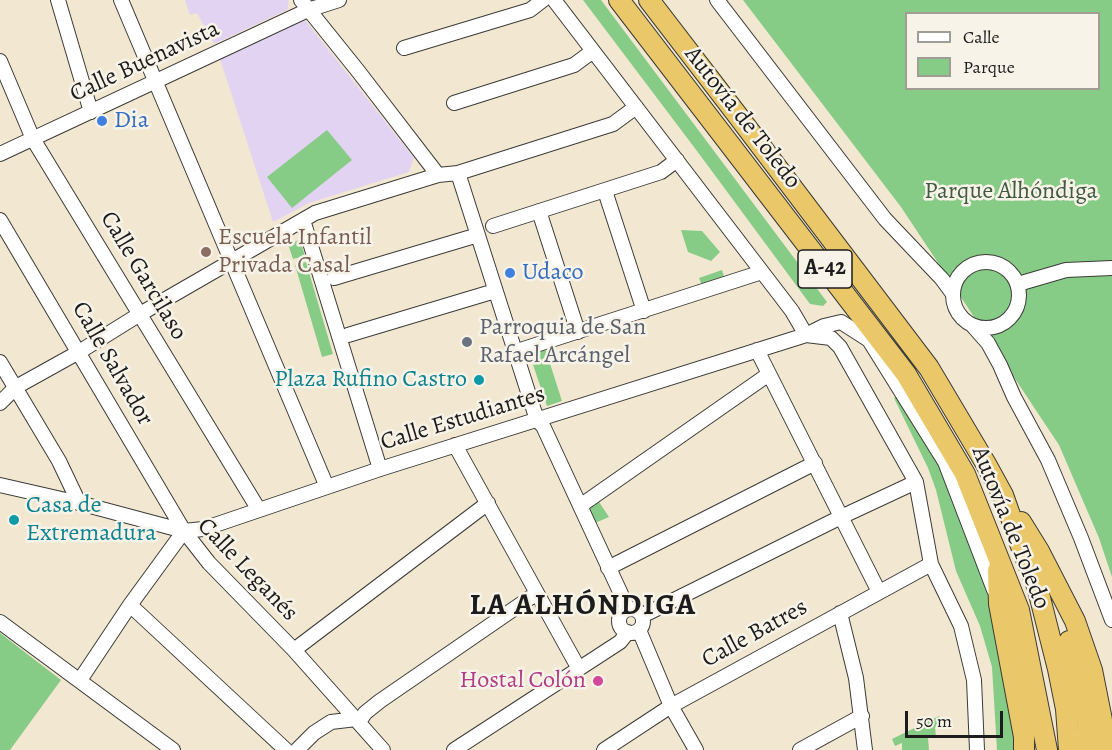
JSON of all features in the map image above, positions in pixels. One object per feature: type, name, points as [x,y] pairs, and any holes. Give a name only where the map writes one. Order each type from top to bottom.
[{"type":"highway","name":"Autovía de Toledo","points":[[619,0],[906,374],[965,474],[1019,610],[1047,749]]},
{"type":"highway","name":"Autovía de Toledo","points":[[649,0],[929,368],[1003,495],[1037,586],[1049,630],[1066,709],[1069,748]]},
{"type":"highway","points":[[1003,495],[1039,550],[1075,621],[1092,670],[1109,750]]},
{"type":"highway","points":[[1039,550],[1071,644],[1080,679],[1089,750]]},
{"type":"highway","points":[[998,558],[999,604],[1024,737],[1024,750]]},
{"type":"street","points":[[58,0],[92,112]]},
{"type":"street","points":[[121,0],[327,487]]},
{"type":"street","name":"Calle Buenavista","points":[[0,154],[156,81],[305,5],[339,0]]},
{"type":"street","points":[[404,48],[530,10],[543,0]]},
{"type":"street","points":[[554,0],[792,311],[806,335],[831,338],[840,348],[916,482],[931,564],[961,626],[974,680],[977,750]]},
{"type":"street","points":[[717,0],[885,219],[923,260],[942,279],[952,294],[958,314],[964,321],[973,326],[994,328],[1010,318],[1018,306],[1020,295],[1014,275],[997,263],[987,261],[968,267],[945,270],[923,260]]},
{"type":"street","points":[[305,5],[438,175]]},
{"type":"street","points":[[454,103],[574,65],[593,51]]},
{"type":"street","name":"Calle Garcilaso","points":[[0,61],[33,139],[259,510]]},
{"type":"street","points":[[0,403],[16,387],[315,213],[438,175],[458,173],[613,124],[636,107]]},
{"type":"street","points":[[492,226],[661,172],[677,160]]},
{"type":"street","points":[[458,173],[537,420],[543,426],[628,609]]},
{"type":"street","points":[[605,191],[644,311]]},
{"type":"street","points":[[539,211],[578,332]]},
{"type":"street","name":"Calle Salvador","points":[[0,220],[184,531]]},
{"type":"street","points":[[303,220],[380,469]]},
{"type":"street","points":[[334,278],[478,235]]},
{"type":"street","points":[[952,294],[960,274],[968,267]]},
{"type":"street","points":[[1018,284],[1066,270],[1112,268]]},
{"type":"street","points":[[514,352],[762,272]]},
{"type":"street","points":[[348,335],[495,291]]},
{"type":"street","name":"Calle Estudiantes","points":[[184,531],[203,529],[380,469],[841,322],[869,340],[945,462],[999,604]]},
{"type":"street","points":[[1000,365],[998,338],[1004,323]]},
{"type":"street","points":[[973,326],[988,343],[1048,460],[1112,620]]},
{"type":"street","points":[[757,350],[879,592]]},
{"type":"street","points":[[0,362],[59,461],[79,503]]},
{"type":"street","points":[[580,506],[769,374]]},
{"type":"street","points":[[455,445],[579,669]]},
{"type":"street","points":[[608,568],[815,463]]},
{"type":"street","points":[[454,750],[620,642],[636,626],[841,517],[916,482]]},
{"type":"street","name":"Calle Leganés","points":[[0,485],[184,531],[209,563],[294,650],[383,750]]},
{"type":"street","points":[[294,650],[488,503]]},
{"type":"street","points":[[80,680],[130,605],[184,531]]},
{"type":"street","name":"Calle Batres","points":[[604,750],[671,706],[931,564]]},
{"type":"street","points":[[297,750],[314,733],[331,722],[358,721],[380,701],[537,593]]},
{"type":"street","points":[[130,605],[286,750]]},
{"type":"street","points":[[636,626],[621,627],[622,614],[628,609],[639,612],[636,626],[671,706],[696,750]]},
{"type":"street","points":[[840,613],[856,678],[865,750]]},
{"type":"street","points":[[0,622],[173,750]]},
{"type":"street","points":[[800,750],[862,716]]},
{"type":"shaded area","points":[[185,0],[289,1],[287,10],[214,44],[197,13],[190,15]]},
{"type":"shaded area","points":[[305,20],[414,158],[409,172],[309,203],[273,222],[220,59]]},
{"type":"green space","points":[[583,0],[601,0],[827,302],[823,306],[810,304]]},
{"type":"green space","name":"Parque Alhóndiga","points":[[743,0],[1112,0],[1112,577],[1099,538],[1059,445],[901,207]]},
{"type":"green space","points":[[327,130],[352,160],[292,208],[267,177]]},
{"type":"green space","points":[[681,230],[702,231],[720,252],[711,261],[688,252]]},
{"type":"green space","points":[[300,240],[305,256],[293,259],[288,244]]},
{"type":"green space","points":[[306,262],[333,354],[322,357],[295,265]]},
{"type":"green space","points":[[722,270],[725,280],[703,288],[699,278]]},
{"type":"green space","points":[[545,348],[562,401],[547,406],[529,353]]},
{"type":"green space","points":[[899,395],[944,467],[978,557],[996,622],[1016,750],[997,750],[992,667],[980,626],[956,571],[936,490],[928,468],[894,398]]},
{"type":"green space","points":[[599,502],[609,517],[595,523],[588,510]]},
{"type":"green space","points":[[0,633],[61,680],[10,750],[0,750]]},
{"type":"green space","points":[[939,716],[943,723],[935,727],[936,737],[928,738],[929,750],[902,750],[902,743],[895,746],[892,739]]},
{"type":"place","name":"Dia","points":[[102,121]]},
{"type":"place","name":"Escuela Infantil Privada Casal","points":[[206,252]]},
{"type":"place","name":"Udaco","points":[[510,273]]},
{"type":"place","name":"Parroquia de San Rafael Arcángel","points":[[467,342]]},
{"type":"place","name":"Plaza Rufino Castro","points":[[479,380]]},
{"type":"place","name":"Casa de Extremadura","points":[[14,520]]},
{"type":"place","name":"Hostal Colón","points":[[598,681]]},
{"type":"district","name":"LA ALHÓNDIGA","points":[[583,607]]}]
